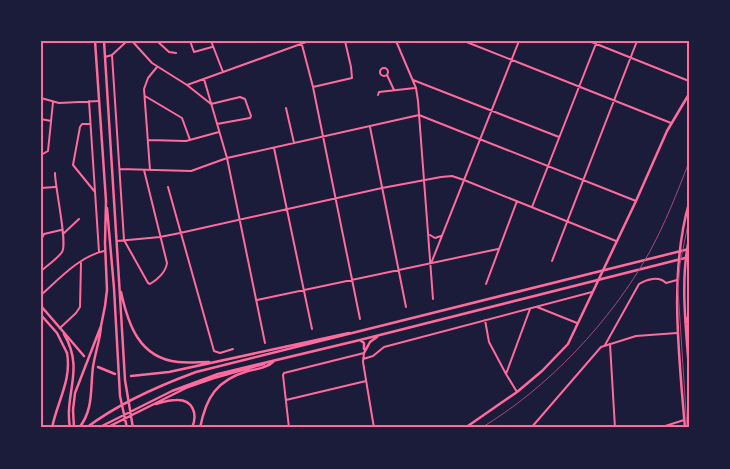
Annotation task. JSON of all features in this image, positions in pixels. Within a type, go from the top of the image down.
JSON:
[{"type":"main road","points":[[95,41],[114,288],[120,396],[127,428]]},
{"type":"main road","points":[[104,41],[127,395],[131,419],[135,428]]},
{"type":"main road","points":[[465,428],[518,392],[568,344],[671,123],[689,94]]},
{"type":"main road","points":[[79,428],[86,419],[90,407],[94,367],[107,290],[105,251],[106,201]]},
{"type":"main road","points":[[685,428],[677,280],[679,249],[689,203]]},
{"type":"main road","points":[[689,239],[686,266],[686,322],[689,370]]},
{"type":"main road","points":[[86,428],[137,397],[196,372],[689,249]]},
{"type":"main road","points":[[98,428],[182,386],[218,374],[689,257]]},
{"type":"main road","points":[[119,280],[130,325],[138,339],[149,349],[160,356],[174,361],[216,362]]},
{"type":"main road","points":[[41,306],[68,335],[84,356]]},
{"type":"main road","points":[[686,322],[689,314]]},
{"type":"main road","points":[[41,315],[57,333],[67,353],[67,379],[52,428]]},
{"type":"main road","points":[[74,428],[71,416],[75,393],[101,326]]},
{"type":"main road","points":[[60,328],[71,348],[74,361],[70,428]]},
{"type":"main road","points":[[131,376],[158,374],[360,332]]},
{"type":"main road","points":[[364,353],[370,342],[380,335]]},
{"type":"main road","points":[[360,340],[364,343],[364,353]]},
{"type":"main road","points":[[106,428],[178,391],[198,383],[275,360]]},
{"type":"main road","points":[[199,428],[210,397],[220,384],[236,375],[266,366],[275,360]]},
{"type":"main road","points":[[98,367],[115,374]]},
{"type":"main road","points":[[152,405],[176,400],[187,402],[192,406],[195,413],[192,428]]},
{"type":"street","points":[[105,57],[112,55],[127,41]]},
{"type":"street","points":[[132,41],[157,67],[187,85],[211,104]]},
{"type":"street","points":[[158,41],[169,52],[176,53]]},
{"type":"street","points":[[190,41],[194,52],[213,46]]},
{"type":"street","points":[[211,41],[222,72]]},
{"type":"street","points":[[187,85],[309,41]]},
{"type":"street","points":[[313,87],[352,78],[345,41]]},
{"type":"street","points":[[396,41],[416,88],[425,180],[433,299]]},
{"type":"street","points":[[464,41],[671,123]]},
{"type":"street","points":[[431,264],[519,41]]},
{"type":"street","points":[[589,41],[689,81]]},
{"type":"street","points":[[552,261],[637,41]]},
{"type":"street","points":[[302,42],[313,87],[360,319]]},
{"type":"street","points":[[532,207],[596,43]]},
{"type":"street","points":[[112,55],[124,240],[150,284],[164,273],[167,267],[144,170]]},
{"type":"street","points":[[150,170],[144,96],[145,84],[157,67]]},
{"type":"street","points":[[387,75],[394,90]]},
{"type":"street","points":[[204,79],[227,158],[265,343]]},
{"type":"street","points":[[413,80],[559,137]]},
{"type":"street","points":[[378,95],[379,92],[416,88]]},
{"type":"street","points":[[144,96],[180,117],[184,122],[190,140]]},
{"type":"street","points":[[211,104],[240,97],[244,98],[251,116],[246,120],[217,124]]},
{"type":"street","points":[[41,98],[53,102],[99,100]]},
{"type":"street","points":[[89,101],[99,252]]},
{"type":"street","points":[[41,155],[48,152],[53,102]]},
{"type":"street","points":[[286,108],[294,144]]},
{"type":"street","points":[[120,169],[191,171],[227,158],[419,115],[636,201]]},
{"type":"street","points":[[41,119],[51,121]]},
{"type":"street","points":[[91,124],[81,126],[73,164],[74,168],[95,192]]},
{"type":"street","points":[[370,127],[406,307]]},
{"type":"street","points":[[148,140],[190,140],[219,132]]},
{"type":"street","points":[[274,148],[312,329]]},
{"type":"street","points":[[41,271],[62,252],[64,245],[55,187],[55,173]]},
{"type":"street","points":[[117,241],[160,237],[335,200],[382,188],[447,176],[464,180],[616,241]]},
{"type":"street","points":[[41,188],[55,187]]},
{"type":"street","points":[[168,187],[214,350],[220,354],[233,349]]},
{"type":"street","points":[[486,284],[517,201]]},
{"type":"street","points":[[63,235],[79,219]]},
{"type":"street","points":[[44,234],[62,230]]},
{"type":"street","points":[[41,231],[44,234]]},
{"type":"street","points":[[41,240],[44,234]]},
{"type":"street","points":[[429,234],[432,237],[438,238],[443,234]]},
{"type":"street","points":[[256,300],[498,249]]},
{"type":"street","points":[[41,295],[81,263],[99,252],[105,251]]},
{"type":"street","points":[[60,328],[80,307],[81,263]]},
{"type":"street","points":[[531,428],[593,354],[605,345],[639,284],[659,278],[666,283],[677,280]]},
{"type":"street","points":[[363,359],[374,356],[384,347],[592,292]]},
{"type":"street","points":[[537,307],[577,324]]},
{"type":"street","points":[[506,374],[530,308]]},
{"type":"street","points":[[485,320],[489,342],[518,392]]},
{"type":"street","points":[[605,345],[636,336],[679,333]]},
{"type":"street","points":[[610,344],[616,428]]},
{"type":"street","points":[[289,428],[284,372],[364,353],[363,359],[374,428]]},
{"type":"street","points":[[286,400],[366,381]]},
{"type":"street","points":[[659,428],[684,420]]},
{"type":"tram line","points":[[687,428],[678,289],[680,264],[689,219]]},
{"type":"railway","points":[[481,428],[506,412],[554,373],[597,328],[634,278],[649,253],[689,162]]}]
